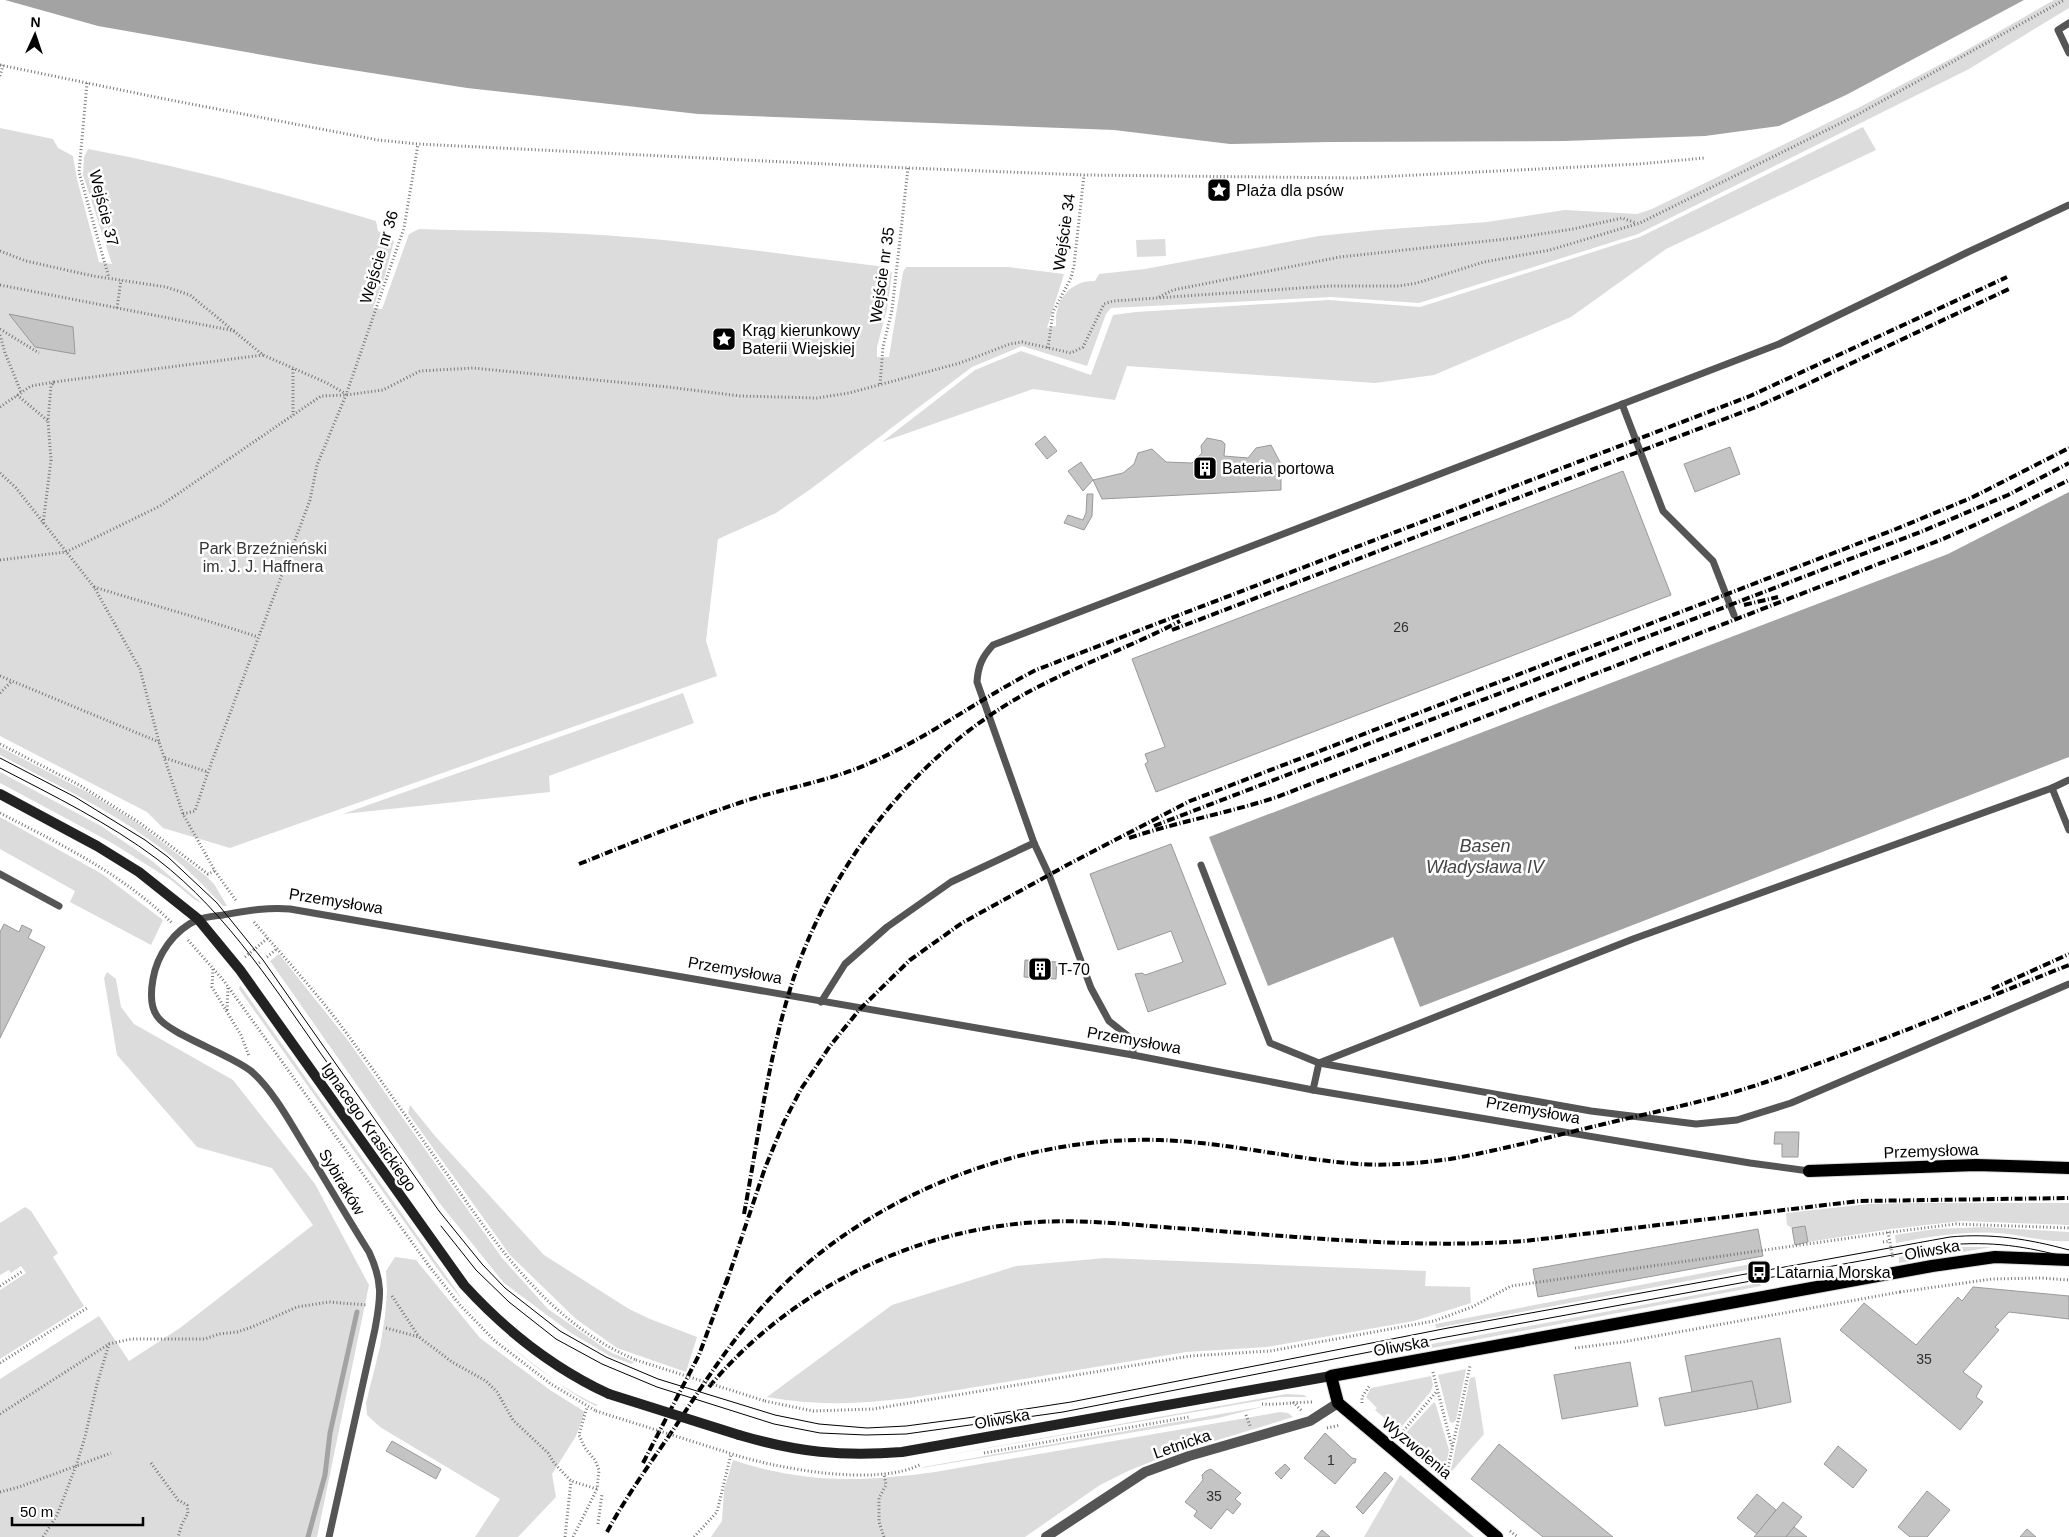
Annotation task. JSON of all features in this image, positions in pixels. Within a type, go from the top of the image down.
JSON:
[{"type":"main road","name":"Przemysłowa","points":[[1809,1171],[1976,1165],[2069,1168]]},
{"type":"main road","name":"Oliwska","points":[[1331,1376],[1932,1266],[1995,1258],[2069,1260]]},
{"type":"main road","points":[[1331,1376],[1338,1403]]},
{"type":"main road","name":"Wyzwolenia","points":[[1338,1403],[1497,1537]]},
{"type":"street","name":"Ignacego Krasickiego","points":[[0,794],[97,846],[139,872],[198,919],[250,984],[464,1285],[487,1310],[534,1350],[578,1379],[609,1394],[739,1435]]},
{"type":"street","name":"Oliwska","points":[[739,1435],[801,1450],[841,1455],[902,1452],[1331,1376]]},
{"type":"street","name":"Letnicka","points":[[1046,1537],[1146,1472],[1188,1456],[1310,1421],[1338,1403]]},
{"type":"lane","points":[[2069,23],[2058,30],[2069,54]]},
{"type":"lane","points":[[1133,1056],[1132,1040],[1109,1021],[1091,988],[1049,875],[1034,843],[977,682],[982,656],[993,645],[1779,344],[1966,253],[2069,206]]},
{"type":"lane","points":[[1622,404],[1663,511],[1714,560],[1734,615]]},
{"type":"lane","points":[[1319,1063],[1633,939],[2052,788],[2069,780]]},
{"type":"lane","points":[[2052,788],[2069,830]]},
{"type":"lane","points":[[821,1002],[845,964],[886,927],[951,882],[1034,843]]},
{"type":"lane","points":[[1201,865],[1270,1043],[1319,1063],[1591,1111],[1696,1124],[1737,1120],[1791,1103],[2069,984]]},
{"type":"lane","points":[[0,874],[59,906]]},
{"type":"lane","name":"Przemysłowa","points":[[198,919],[269,907],[290,909],[1133,1056],[1313,1090],[1741,1162],[1809,1171]]},
{"type":"lane","name":"Sybiraków","points":[[198,919],[180,931],[168,944],[155,969],[152,995],[156,1016],[179,1032],[252,1071],[293,1126],[369,1252],[377,1269],[380,1283],[379,1307],[375,1329],[329,1537]]},
{"type":"lane","points":[[1313,1090],[1319,1063]]},
{"type":"path","points":[[0,560],[66,552],[160,506],[321,396],[383,390],[420,371],[443,368],[483,369],[740,396],[818,398],[849,393],[960,363],[1010,344],[1022,342],[1070,353],[1083,347],[1104,304],[1114,301],[1330,286],[1399,286],[1417,283],[1484,262],[1544,251],[1637,224],[1682,203],[1855,116],[2064,0]]},
{"type":"path","points":[[0,76],[1,65],[368,138],[418,144],[908,168],[1084,175],[1356,178],[1639,164],[1704,158]]},
{"type":"path","name":"Wejście 37","points":[[87,83],[79,172],[109,278]]},
{"type":"path","name":"Wejście nr 36","points":[[183,814],[195,811],[310,500],[317,465],[346,395],[404,228],[418,144]]},
{"type":"path","name":"Wejście nr 35","points":[[880,384],[883,347],[892,310],[908,168]]},
{"type":"path","name":"Wejście 34","points":[[1048,348],[1053,312],[1071,278],[1074,265],[1084,175]]},
{"type":"path","points":[[1157,298],[1172,290],[1340,257],[1514,238],[1574,229],[1622,218],[1637,224]]},
{"type":"path","points":[[0,251],[26,261],[166,288],[190,295],[263,355],[327,383],[346,395]]},
{"type":"path","points":[[117,308],[122,280]]},
{"type":"path","points":[[0,285],[235,331]]},
{"type":"path","points":[[0,329],[39,353]]},
{"type":"path","points":[[0,335],[19,393],[48,421]]},
{"type":"path","points":[[0,407],[31,386],[263,355]]},
{"type":"path","points":[[293,368],[293,415]]},
{"type":"path","points":[[43,524],[51,460],[48,421],[51,386],[54,382]]},
{"type":"path","points":[[0,473],[16,488],[94,587],[140,669],[164,758],[183,814],[215,871],[233,898],[278,948],[350,1037],[505,1256],[544,1298],[565,1316],[611,1349],[636,1360],[764,1402],[814,1411],[873,1409],[1190,1356],[1270,1351],[1434,1321],[1472,1308],[1511,1286],[1946,1225],[1968,1224],[2069,1228]]},
{"type":"path","points":[[94,587],[151,605],[203,618],[258,637]]},
{"type":"path","points":[[0,676],[160,742]]},
{"type":"path","points":[[0,692],[12,681]]},
{"type":"path","points":[[0,744],[81,786],[140,822],[208,874],[215,871]]},
{"type":"path","points":[[164,758],[208,772]]},
{"type":"path","points":[[0,813],[102,869],[127,886],[180,931],[228,986],[429,1266]]},
{"type":"path","points":[[246,956],[268,938]]},
{"type":"path","points":[[267,957],[278,948]]},
{"type":"path","points":[[213,970],[212,987],[241,1034],[252,1071]]},
{"type":"path","points":[[227,1011],[228,986]]},
{"type":"path","points":[[1883,1242],[1890,1241]]},
{"type":"path","points":[[0,1286],[23,1271]]},
{"type":"path","points":[[380,1283],[396,1302],[419,1337],[452,1362],[486,1381],[497,1392],[513,1420],[548,1453],[554,1463],[571,1481],[597,1489]]},
{"type":"path","points":[[1566,1349],[1623,1342],[1900,1292]]},
{"type":"path","points":[[0,1414],[110,1344],[131,1339],[205,1339],[252,1327],[297,1308],[329,1302],[349,1302],[379,1307]]},
{"type":"path","points":[[0,1363],[87,1308]]},
{"type":"path","points":[[375,1329],[388,1328],[419,1337]]},
{"type":"path","points":[[43,1537],[57,1515],[76,1466],[86,1436],[97,1384],[110,1344]]},
{"type":"path","points":[[1462,1367],[1479,1364]]},
{"type":"path","points":[[1446,1478],[1470,1365]]},
{"type":"path","points":[[1424,1374],[1440,1371]]},
{"type":"path","points":[[1433,1372],[1452,1448]]},
{"type":"path","points":[[1361,1406],[1362,1397],[1369,1385],[1378,1383]]},
{"type":"path","points":[[1398,1437],[1437,1390]]},
{"type":"path","points":[[1253,1405],[1274,1405],[1293,1402]]},
{"type":"path","points":[[573,1537],[597,1489],[599,1470],[579,1435],[587,1407]]},
{"type":"path","points":[[596,1411],[731,1454],[818,1473],[840,1475],[884,1473],[913,1469],[920,1464],[930,1462]]},
{"type":"path","points":[[979,1454],[1190,1417]]},
{"type":"path","points":[[0,1492],[19,1487],[111,1453]]},
{"type":"path","points":[[694,1537],[717,1512],[731,1454]]},
{"type":"path","points":[[151,1463],[178,1500],[187,1505],[188,1512],[178,1537]]},
{"type":"path","points":[[884,1473],[886,1486],[878,1498],[880,1522],[884,1537]]},
{"type":"path","points":[[565,1537],[571,1481]]},
{"type":"path","points":[[598,1524],[602,1494]]},
{"type":"green space","name":"Park Brzeźnieński im. J. J. Haffnera","points":[[2054,0],[2069,0],[2069,8],[1969,69],[1638,234],[1419,303],[1331,297],[1111,308],[1106,314],[1087,366],[1022,346],[972,367],[776,513],[718,539],[706,641],[717,676],[230,848],[163,828],[147,812],[0,736],[0,128],[53,139],[58,148],[73,156],[77,179],[99,262],[112,264],[83,175],[84,157],[88,149],[233,181],[376,221],[378,231],[394,241],[384,279],[373,308],[382,309],[409,234],[419,229],[621,236],[696,243],[885,267],[887,272],[892,272],[887,309],[877,347],[877,357],[889,357],[903,272],[906,267],[1008,267],[1064,274],[1047,328],[1056,326],[1058,308],[1065,294],[1078,284],[1095,281],[1099,274],[1145,269],[1319,236],[1487,222],[1565,210],[1637,214],[1652,209],[1860,107],[1956,56]]},
{"type":"green space","points":[[1863,127],[1876,150],[1666,249],[1571,317],[1434,375],[1375,383],[1127,366],[1115,400],[1033,389],[882,442],[975,370],[1021,351],[1091,375],[1113,315],[1328,300],[1420,307],[1640,237]]},
{"type":"green space","points":[[1165,239],[1166,256],[1137,257],[1136,240]]},
{"type":"green space","points":[[683,693],[694,723],[549,776],[550,792],[343,814]]},
{"type":"green space","points":[[0,747],[89,793],[136,822],[206,876],[214,884],[227,906],[223,906],[195,877],[157,845],[114,816],[0,755]]},
{"type":"green space","points":[[0,772],[101,826],[151,860],[202,903],[195,900],[171,880],[112,843],[0,783]]},
{"type":"green space","points":[[0,817],[102,874],[163,920],[151,945],[70,902],[75,891],[0,849]]},
{"type":"green space","points":[[279,954],[347,1039],[502,1258],[548,1309],[610,1352],[634,1362],[632,1364],[610,1356],[571,1333],[504,1283],[441,1205],[270,961]]},
{"type":"green space","points":[[107,972],[116,979],[121,1007],[134,1024],[233,1080],[315,1184],[369,1285],[317,1537],[0,1537],[0,1379],[99,1316],[129,1361],[180,1328],[313,1225],[272,1168],[197,1147],[117,1055],[104,978]]},
{"type":"green space","points":[[240,985],[463,1300],[476,1314],[459,1296],[437,1268],[239,989]]},
{"type":"green space","points":[[410,1105],[435,1136],[544,1255],[629,1309],[697,1337],[686,1372],[617,1348],[576,1319],[510,1255],[408,1113]]},
{"type":"green space","points":[[2069,1203],[2069,1225],[1962,1221],[1891,1229],[1808,1242],[1805,1226],[1792,1228],[1787,1225],[1786,1213],[1869,1204]]},
{"type":"green space","points":[[25,1207],[31,1211],[58,1253],[53,1257],[84,1306],[0,1359],[0,1290],[26,1273],[21,1266],[11,1273],[9,1270],[0,1275],[0,1223]]},
{"type":"green space","points":[[1984,1227],[2069,1232],[2069,1241],[2051,1241],[2005,1234],[1971,1233],[1896,1243],[1895,1235],[1935,1229]]},
{"type":"green space","points":[[1957,1247],[1992,1247],[1899,1263],[1899,1257]]},
{"type":"green space","points":[[395,1257],[416,1260],[480,1338],[550,1390],[585,1412],[576,1436],[552,1474],[556,1497],[518,1537],[475,1537],[500,1499],[380,1427],[367,1415],[366,1403],[380,1347],[385,1316],[386,1271]]},
{"type":"green space","points":[[1105,1258],[1426,1271],[1425,1286],[1470,1287],[1471,1303],[1414,1321],[1267,1347],[1186,1352],[909,1398],[873,1402],[820,1403],[767,1397],[892,1305],[1016,1266]]},
{"type":"green space","points":[[1756,1263],[1757,1268],[1436,1328],[1435,1324]]},
{"type":"green space","points":[[1760,1283],[1761,1286],[1406,1353],[1405,1349]]},
{"type":"green space","points":[[476,1314],[500,1336],[482,1320]]},
{"type":"green space","points":[[500,1336],[521,1354],[551,1378],[526,1359]]},
{"type":"green space","points":[[1466,1369],[1456,1420],[1453,1423],[1450,1422],[1438,1375]]},
{"type":"green space","points":[[1431,1376],[1433,1385],[1431,1391],[1399,1430],[1375,1410],[1377,1408],[1366,1397],[1371,1388]]},
{"type":"green space","points":[[1475,1377],[1484,1434],[1452,1471],[1470,1378]]},
{"type":"green space","points":[[551,1378],[581,1397],[598,1405],[596,1406],[580,1398]]},
{"type":"green space","points":[[1286,1394],[1304,1395],[1307,1397],[1280,1397],[920,1460]]},
{"type":"green space","points":[[1434,1402],[1449,1450],[1446,1465],[1442,1467],[1404,1435]]},
{"type":"green space","points":[[1266,1406],[1218,1418],[921,1468],[923,1467]]},
{"type":"green space","points":[[1280,1412],[1288,1413],[1293,1417],[1168,1455],[1128,1471],[1100,1485],[1025,1537],[711,1537],[722,1521],[724,1490],[733,1460],[759,1468],[809,1477],[834,1479],[883,1478],[935,1472]]},
{"type":"green space","points":[[1400,1475],[1474,1537],[1364,1537]]},
{"type":"water","points":[[5,0],[2024,0],[1846,95],[1779,126],[1705,136],[1564,141],[1230,144],[1114,130],[698,114],[467,88],[314,64],[98,26]]},
{"type":"water","name":"Basen Władysława IV","points":[[2069,492],[2069,757],[1420,1007],[1393,937],[1268,986],[1209,837],[1948,554]]},
{"type":"building","points":[[9,314],[73,327],[75,354],[35,347]]},
{"type":"building","points":[[1045,436],[1057,451],[1047,459],[1035,444]]},
{"type":"building","name":"Bateria portowa","points":[[1207,438],[1222,441],[1225,444],[1224,456],[1248,458],[1256,448],[1271,445],[1281,464],[1281,490],[1102,499],[1093,480],[1123,473],[1134,464],[1138,453],[1152,449],[1166,462],[1192,463],[1202,453],[1201,446]]},
{"type":"building","points":[[1730,447],[1740,474],[1695,492],[1684,464]]},
{"type":"building","points":[[1081,462],[1093,480],[1083,491],[1068,471]]},
{"type":"building","points":[[1623,471],[1671,595],[1156,792],[1145,764],[1148,762],[1145,754],[1165,747],[1132,659]]},
{"type":"building","points":[[1087,494],[1093,494],[1092,516],[1084,530],[1064,523],[1068,515],[1083,520],[1086,513]]},
{"type":"building","points":[[1171,844],[1226,984],[1148,1012],[1135,974],[1142,973],[1145,975],[1183,962],[1171,931],[1118,950],[1090,874]]},
{"type":"building","points":[[4,924],[19,932],[22,925],[32,930],[28,938],[45,947],[0,1038],[0,932]]},
{"type":"building","name":"T-70","points":[[1025,960],[1057,962],[1056,979],[1024,977]]},
{"type":"building","points":[[1775,1132],[1799,1132],[1798,1157],[1782,1157],[1782,1144],[1774,1144]]},
{"type":"building","points":[[1805,1226],[1808,1242],[1795,1245],[1792,1228]]},
{"type":"building","points":[[1758,1229],[1763,1256],[1538,1297],[1533,1269]]},
{"type":"building","points":[[1973,1287],[2069,1296],[2069,1319],[2009,1312],[1995,1327],[1999,1330],[1963,1372],[1982,1386],[1976,1397],[1983,1402],[1960,1430],[1840,1330],[1864,1303],[1916,1345],[1958,1297],[1962,1301]]},
{"type":"building","points":[[1780,1338],[1791,1402],[1758,1409],[1752,1381],[1692,1392],[1685,1356]]},
{"type":"building","points":[[1630,1362],[1638,1406],[1562,1419],[1554,1375]]},
{"type":"building","points":[[1752,1381],[1758,1409],[1665,1426],[1659,1398]]},
{"type":"building","points":[[1325,1433],[1352,1458],[1356,1459],[1355,1463],[1335,1484],[1304,1458]]},
{"type":"building","points":[[392,1441],[441,1469],[436,1479],[386,1451]]},
{"type":"building","points":[[1499,1444],[1613,1537],[1543,1537],[1471,1479]]},
{"type":"building","points":[[1838,1446],[1867,1470],[1853,1488],[1824,1464]]},
{"type":"building","points":[[1285,1464],[1290,1469],[1281,1479],[1275,1473]]},
{"type":"building","points":[[1211,1469],[1241,1493],[1235,1499],[1241,1504],[1233,1514],[1227,1509],[1211,1529],[1194,1516],[1197,1511],[1185,1502],[1203,1480],[1202,1475]]},
{"type":"building","points":[[1385,1472],[1393,1479],[1363,1514],[1356,1507]]},
{"type":"building","points":[[1927,1491],[1950,1510],[1927,1537],[1910,1537],[1898,1527]]},
{"type":"building","points":[[1757,1494],[1776,1510],[1757,1534],[1737,1518]]},
{"type":"building","points":[[1783,1502],[1802,1517],[1786,1537],[1754,1537]]},
{"type":"building","points":[[1794,1527],[1807,1537],[1786,1537]]},
{"type":"building","points":[[2027,1529],[2036,1537],[2020,1537]]},
{"type":"building","points":[[1322,1530],[1330,1537],[1316,1537]]},
{"type":"waterway","points":[[308,1537],[325,1475],[330,1433],[357,1312]]},
{"type":"tram line","points":[[0,758],[75,797],[145,840],[168,857],[217,903],[263,960],[439,1211],[482,1264],[505,1288],[560,1331],[606,1357],[658,1379],[775,1415],[819,1424],[867,1428],[906,1426],[967,1418],[1071,1402],[1448,1328],[1950,1237],[1995,1236],[2069,1250]]},
{"type":"tram line","points":[[0,768],[81,810],[120,834],[157,859],[183,881],[208,905],[252,957],[331,1068]]},
{"type":"tram line","points":[[441,1226],[476,1270],[509,1302],[556,1339],[602,1364],[657,1387],[774,1424],[820,1433],[866,1435],[906,1434],[1063,1412],[1441,1338],[1947,1245],[2008,1245],[2069,1258]]},
{"type":"railway","points":[[579,864],[719,810],[854,770],[912,742],[1036,670],[1750,396],[2007,277]]},
{"type":"railway","points":[[1172,630],[1756,407],[2011,288]]},
{"type":"railway","points":[[726,1284],[765,1168],[784,1122],[801,1089],[830,1046],[860,1009],[910,960],[962,923],[1067,865],[1190,801],[1896,529],[1971,498],[2069,448]]},
{"type":"railway","points":[[1154,826],[1923,531],[2008,495],[2069,463]]},
{"type":"railway","points":[[1129,838],[1277,797],[1943,539],[2015,507],[2069,480]]},
{"type":"railway","points":[[1744,605],[1778,597]]},
{"type":"railway","points":[[744,1214],[771,1063],[795,974],[811,933],[831,892],[855,854],[882,817],[911,783],[944,751],[979,723],[1036,688],[1180,621]]},
{"type":"railway","points":[[1992,989],[2069,954]]},
{"type":"railway","points":[[607,1532],[631,1491],[717,1364],[763,1306],[802,1268],[846,1234],[893,1205],[944,1181],[996,1162],[1050,1149],[1105,1142],[1184,1141],[1333,1162],[1369,1165],[1450,1159],[1685,1105],[1746,1088],[1804,1069],[2069,965]]},
{"type":"railway","points":[[709,1387],[742,1352],[777,1321],[816,1294],[857,1271],[900,1252],[945,1237],[991,1227],[1038,1222],[1076,1221],[1358,1241],[1441,1244],[1483,1243],[1525,1241],[1859,1201],[2069,1198]]},
{"type":"railway","points":[[643,1463],[699,1355],[728,1277]]},
{"type":"place","name":"Plaża dla psów","points":[[1219,190]]},
{"type":"place","name":"Krąg kierunkowy Baterii Wiejskiej","points":[[724,339]]},
{"type":"place","name":"Bateria portowa","points":[[1205,468]]},
{"type":"place","name":"T-70","points":[[1040,969]]},
{"type":"place","name":"Latarnia Morska","points":[[1759,1272]]}]
